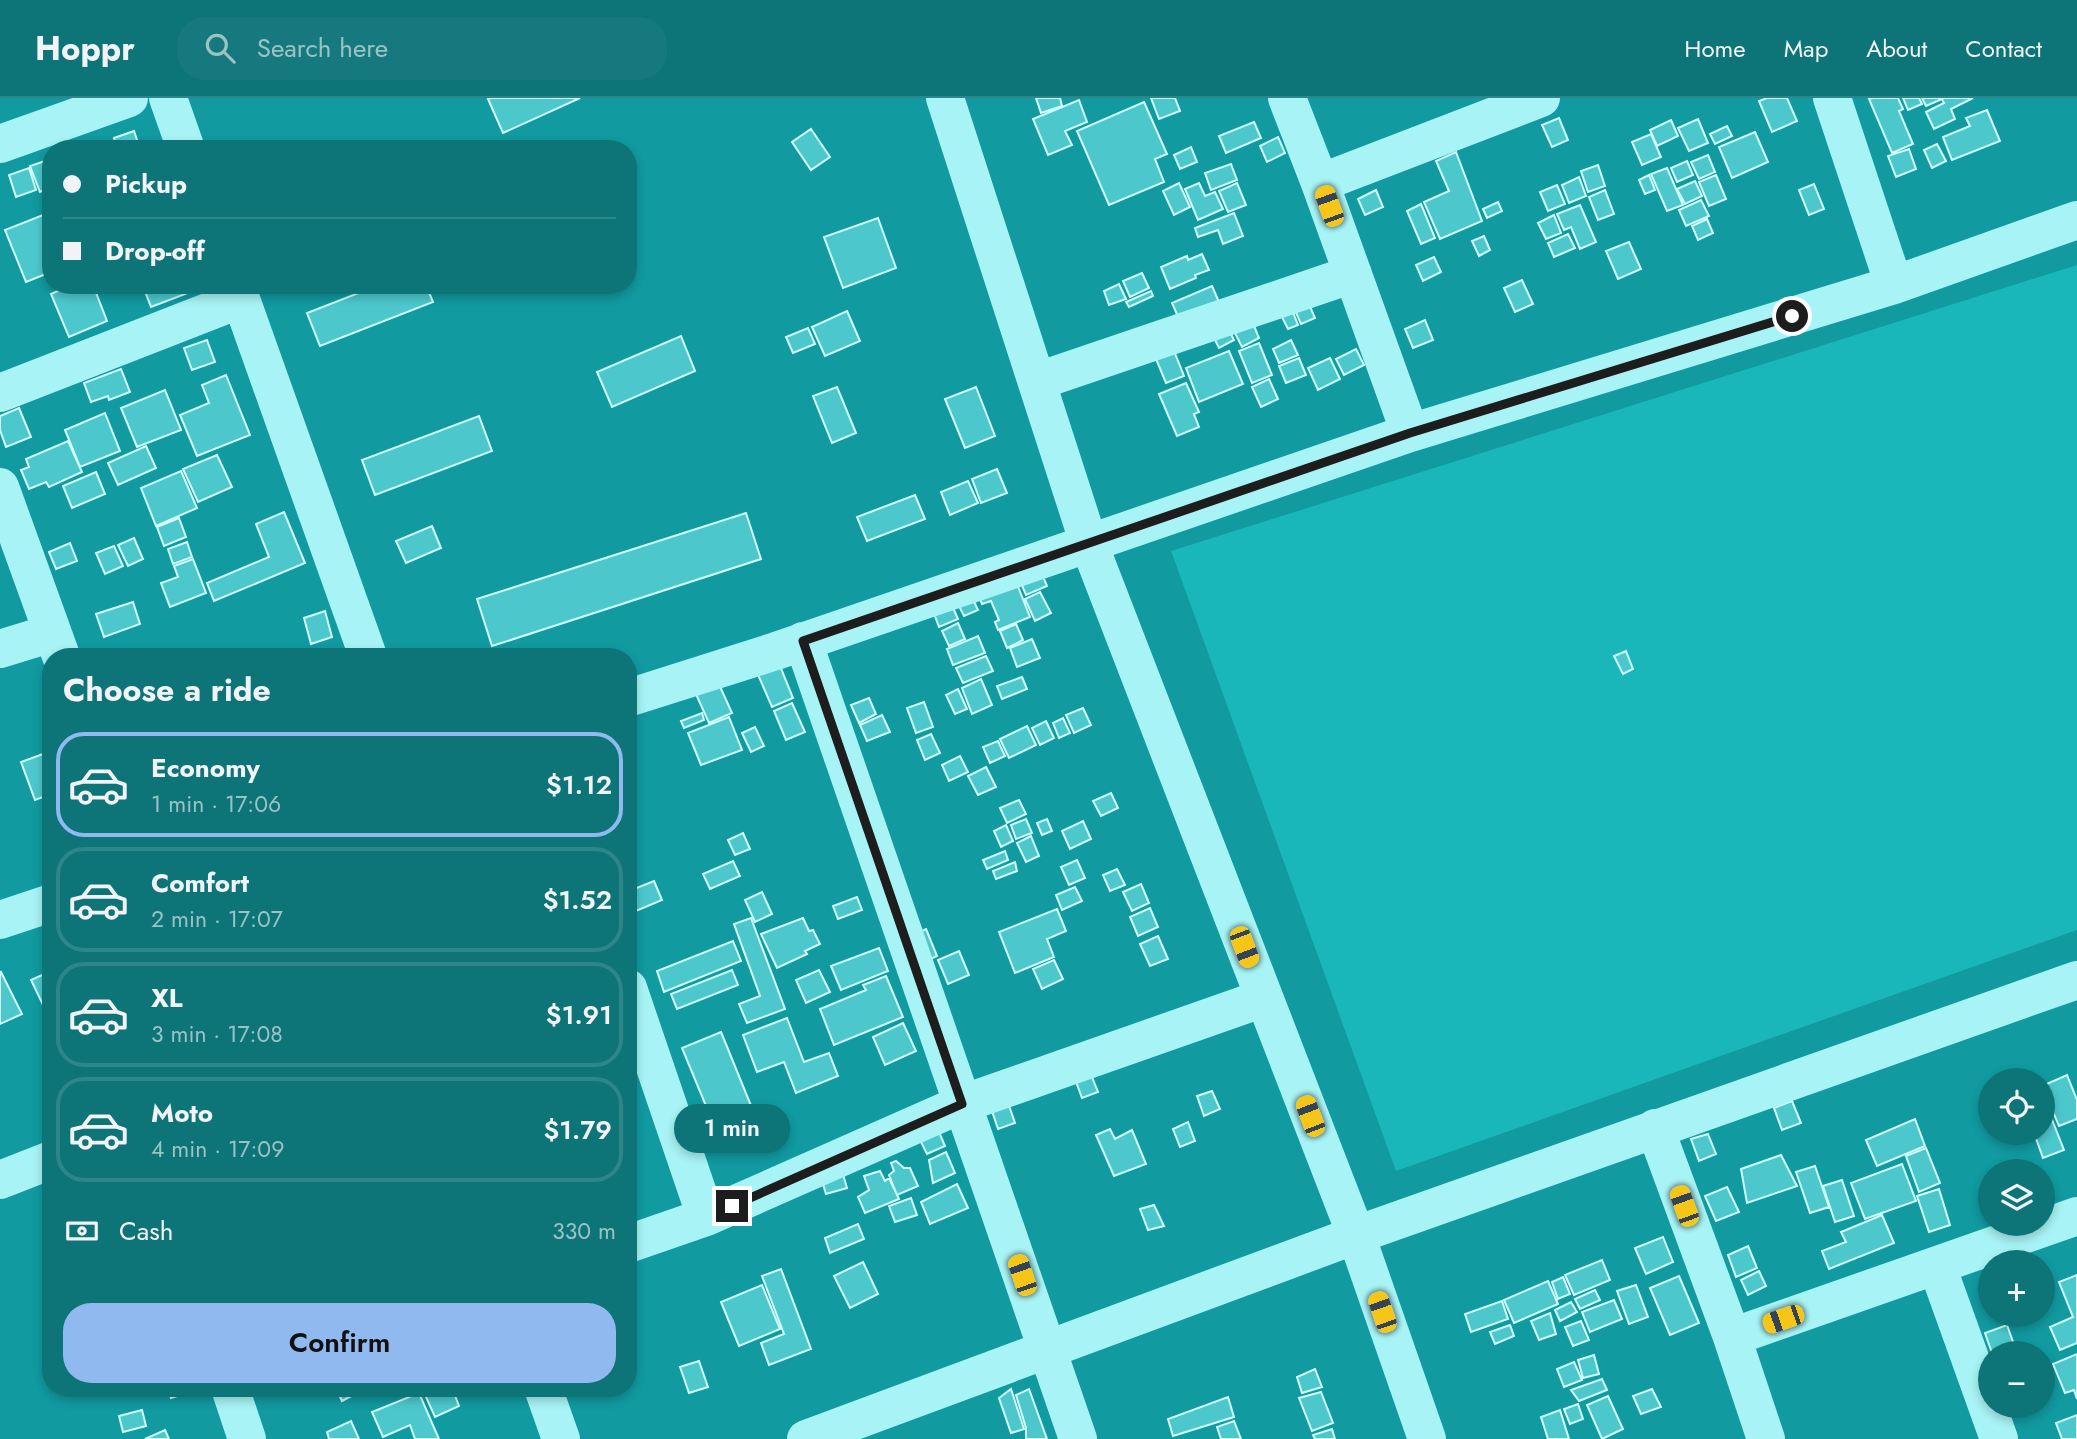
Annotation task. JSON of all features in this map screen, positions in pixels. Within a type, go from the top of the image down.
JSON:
[{"type":"street","points":[[0,144],[129,98]]},
{"type":"street","points":[[168,98],[183,140]]},
{"type":"street","points":[[1287,98],[1410,433]]},
{"type":"street","points":[[1832,98],[1894,285]]},
{"type":"street","points":[[952,100],[1089,544],[1356,1235],[1427,1439]]},
{"type":"street","points":[[1320,183],[1527,100]]},
{"type":"street","points":[[637,695],[1410,433],[1894,285],[2077,220]]},
{"type":"street","points":[[1038,381],[1353,274]]},
{"type":"street","points":[[0,393],[233,294]]},
{"type":"street","points":[[239,294],[366,648]]},
{"type":"street","points":[[0,487],[56,644],[0,649]]},
{"type":"street","points":[[803,641],[1078,1439]]},
{"type":"street","points":[[0,920],[42,906]]},
{"type":"street","points":[[806,1439],[1356,1235],[2077,980]]},
{"type":"street","points":[[637,1241],[706,1217],[962,1104],[1264,998]]},
{"type":"street","points":[[637,1014],[706,1217]]},
{"type":"street","points":[[1655,1128],[1732,1337],[1766,1439]]},
{"type":"street","points":[[0,1180],[42,1164]]},
{"type":"street","points":[[1732,1337],[2077,1216]]},
{"type":"street","points":[[1937,1266],[1999,1439]]},
{"type":"street","points":[[233,1397],[247,1439]]},
{"type":"street","points":[[546,1397],[561,1439]]},
{"type":"green space","points":[[2077,265],[2077,930],[1396,1171],[1171,551]]},
{"type":"building","points":[[580,98],[503,133],[488,99]]},
{"type":"building","points":[[1036,98],[1060,98],[1062,106],[1041,113]]},
{"type":"building","points":[[1151,98],[1175,98],[1180,111],[1159,119]]},
{"type":"building","points":[[1767,98],[1787,98],[1797,121],[1772,132],[1759,101]]},
{"type":"building","points":[[1898,98],[1903,109],[1899,111],[1913,144],[1892,153],[1869,99]]},
{"type":"building","points":[[1903,98],[1919,98],[1922,104],[1908,110]]},
{"type":"building","points":[[1922,98],[1973,98],[1951,109],[1955,119],[1934,129],[1926,112],[1944,103],[1942,99],[1926,106]]},
{"type":"building","points":[[1079,100],[1087,122],[1065,131],[1072,145],[1048,155],[1033,119]]},
{"type":"building","points":[[1144,102],[1167,154],[1155,159],[1164,182],[1109,205],[1077,131]]},
{"type":"building","points":[[1987,110],[2000,141],[1952,160],[1943,137],[1970,126],[1966,118]]},
{"type":"building","points":[[1559,118],[1568,140],[1552,147],[1542,125]]},
{"type":"building","points":[[1698,119],[1708,143],[1689,151],[1678,128]]},
{"type":"building","points":[[1671,120],[1678,136],[1657,146],[1650,130]]},
{"type":"building","points":[[1254,122],[1261,138],[1226,153],[1219,136]]},
{"type":"building","points":[[1727,126],[1732,136],[1715,144],[1710,134]]},
{"type":"building","points":[[811,129],[830,157],[811,170],[792,142]]},
{"type":"building","points":[[134,131],[137,140],[115,140]]},
{"type":"building","points":[[1755,132],[1768,162],[1732,178],[1719,147]]},
{"type":"building","points":[[1651,134],[1661,157],[1642,165],[1632,142]]},
{"type":"building","points":[[1278,137],[1285,153],[1267,162],[1260,146]]},
{"type":"building","points":[[1937,144],[1946,161],[1932,168],[1924,150]]},
{"type":"building","points":[[1191,147],[1197,162],[1180,169],[1174,155]]},
{"type":"building","points":[[1909,149],[1916,169],[1896,177],[1888,156]]},
{"type":"building","points":[[1456,152],[1482,221],[1440,239],[1424,202],[1449,191],[1436,161]]},
{"type":"building","points":[[1708,155],[1715,172],[1699,179],[1691,162]]},
{"type":"building","points":[[1687,161],[1693,175],[1677,182],[1671,168]]},
{"type":"building","points":[[42,162],[40,192],[30,166]]},
{"type":"building","points":[[1231,164],[1237,180],[1211,190],[1205,173]]},
{"type":"building","points":[[1598,165],[1605,186],[1588,192],[1581,171]]},
{"type":"building","points":[[29,168],[36,190],[16,197],[9,175]]},
{"type":"building","points":[[1667,168],[1683,205],[1667,211],[1651,174]]},
{"type":"building","points":[[1649,175],[1655,190],[1645,194],[1639,180]]},
{"type":"building","points":[[1716,175],[1726,199],[1709,206],[1699,182]]},
{"type":"building","points":[[1579,177],[1586,196],[1569,203],[1562,185]]},
{"type":"building","points":[[1695,181],[1702,196],[1685,204],[1677,189]]},
{"type":"building","points":[[1179,183],[1190,207],[1174,215],[1163,191]]},
{"type":"building","points":[[1199,183],[1205,196],[1215,192],[1223,209],[1198,220],[1185,189]]},
{"type":"building","points":[[1237,183],[1246,205],[1228,212],[1219,191]]},
{"type":"building","points":[[1814,184],[1824,209],[1809,215],[1799,190]]},
{"type":"building","points":[[1557,185],[1565,204],[1548,211],[1540,192]]},
{"type":"building","points":[[1376,190],[1383,207],[1365,215],[1358,199]]},
{"type":"building","points":[[1605,190],[1614,214],[1598,220],[1589,197]]},
{"type":"building","points":[[1701,200],[1709,216],[1686,226],[1679,210]]},
{"type":"building","points":[[1498,202],[1502,211],[1487,218],[1483,209]]},
{"type":"building","points":[[1421,204],[1435,238],[1421,244],[1407,211]]},
{"type":"building","points":[[1580,205],[1596,242],[1580,249],[1571,227],[1564,230],[1557,214]]},
{"type":"building","points":[[1234,213],[1243,236],[1223,244],[1218,230],[1198,237],[1195,228]]},
{"type":"building","points":[[42,215],[42,276],[26,282],[5,230]]},
{"type":"building","points":[[1554,215],[1561,233],[1546,239],[1538,223]]},
{"type":"building","points":[[878,218],[896,268],[843,288],[824,237]]},
{"type":"building","points":[[1707,219],[1713,233],[1698,240],[1692,226]]},
{"type":"building","points":[[1568,234],[1575,248],[1554,257],[1548,243]]},
{"type":"building","points":[[1484,236],[1490,250],[1479,256],[1472,241]]},
{"type":"building","points":[[1629,242],[1641,269],[1618,279],[1606,251]]},
{"type":"building","points":[[1202,254],[1209,270],[1170,289],[1161,267],[1187,256],[1188,260]]},
{"type":"building","points":[[1434,257],[1441,272],[1423,281],[1416,265]]},
{"type":"building","points":[[1142,273],[1149,288],[1130,297],[1123,281]]},
{"type":"building","points":[[1522,280],[1533,304],[1515,312],[1504,288]]},
{"type":"building","points":[[1119,284],[1126,299],[1109,305],[1104,291]]},
{"type":"building","points":[[1212,286],[1219,302],[1179,319],[1172,303]]},
{"type":"building","points":[[1151,291],[1153,296],[1129,307],[1126,302]]},
{"type":"building","points":[[51,294],[96,294],[107,321],[69,337]]},
{"type":"building","points":[[146,294],[185,294],[151,307]]},
{"type":"building","points":[[356,294],[430,294],[433,302],[320,346],[307,313]]},
{"type":"building","points":[[1308,302],[1315,318],[1301,324],[1294,308]]},
{"type":"building","points":[[1292,310],[1298,325],[1288,329],[1281,315]]},
{"type":"building","points":[[847,311],[860,341],[825,356],[812,327]]},
{"type":"building","points":[[1425,320],[1433,340],[1413,348],[1405,329]]},
{"type":"building","points":[[1252,321],[1259,338],[1242,347],[1233,329]]},
{"type":"building","points":[[808,328],[815,344],[793,353],[786,337]]},
{"type":"building","points":[[1228,328],[1234,340],[1219,348],[1213,336]]},
{"type":"building","points":[[681,336],[695,371],[612,407],[597,372]]},
{"type":"building","points":[[207,340],[215,362],[192,370],[184,348]]},
{"type":"building","points":[[1291,340],[1298,355],[1279,363],[1273,349]]},
{"type":"building","points":[[1259,343],[1272,375],[1252,383],[1239,351]]},
{"type":"building","points":[[1356,349],[1364,365],[1344,375],[1336,359]]},
{"type":"building","points":[[1174,351],[1184,376],[1166,383],[1156,359]]},
{"type":"building","points":[[1229,351],[1243,384],[1199,402],[1186,368]]},
{"type":"building","points":[[1299,358],[1306,375],[1286,383],[1279,366]]},
{"type":"building","points":[[1330,358],[1340,379],[1318,390],[1308,368]]},
{"type":"building","points":[[121,369],[130,392],[109,400],[108,396],[91,402],[84,383]]},
{"type":"building","points":[[226,375],[250,435],[197,456],[180,415],[209,403],[202,385]]},
{"type":"building","points":[[1269,379],[1278,399],[1261,407],[1252,387]]},
{"type":"building","points":[[1186,383],[1199,412],[1194,414],[1199,427],[1177,436],[1159,394]]},
{"type":"building","points":[[837,387],[856,433],[832,443],[813,396]]},
{"type":"building","points":[[976,387],[995,436],[965,448],[945,399]]},
{"type":"building","points":[[165,390],[181,430],[137,447],[121,408]]},
{"type":"building","points":[[19,408],[31,437],[6,447],[0,430],[0,416]]},
{"type":"building","points":[[105,413],[120,451],[80,467],[65,430]]},
{"type":"building","points":[[479,416],[492,451],[375,495],[362,460]]},
{"type":"building","points":[[68,441],[82,472],[49,487],[46,482],[29,489],[21,470],[29,467],[26,459]]},
{"type":"building","points":[[146,446],[156,468],[118,485],[108,463]]},
{"type":"building","points":[[217,455],[232,487],[198,502],[183,469]]},
{"type":"building","points":[[997,469],[1007,493],[981,503],[972,479]]},
{"type":"building","points":[[181,471],[197,508],[156,526],[141,488]]},
{"type":"building","points":[[96,472],[105,494],[72,508],[63,486]]},
{"type":"building","points":[[968,481],[978,503],[950,515],[941,492]]},
{"type":"building","points":[[915,495],[925,519],[867,541],[857,517]]},
{"type":"building","points":[[284,512],[305,563],[214,601],[207,583],[269,557],[256,524]]},
{"type":"building","points":[[746,513],[761,559],[492,646],[477,599]]},
{"type":"building","points":[[179,518],[186,537],[164,546],[157,527]]},
{"type":"building","points":[[432,526],[441,548],[406,563],[396,541]]},
{"type":"building","points":[[134,538],[143,559],[128,566],[118,545]]},
{"type":"building","points":[[187,542],[192,557],[173,564],[168,549]]},
{"type":"building","points":[[70,543],[77,561],[56,569],[49,552]]},
{"type":"building","points":[[114,546],[123,566],[105,574],[96,553]]},
{"type":"building","points":[[193,559],[206,593],[170,607],[161,583],[178,577],[174,566]]},
{"type":"building","points":[[1039,567],[1047,586],[1026,595],[1018,576]]},
{"type":"building","points":[[1013,574],[1030,617],[998,630],[995,622],[999,620],[991,601],[982,604],[976,589]]},
{"type":"building","points":[[1040,592],[1051,613],[1035,621],[1025,599]]},
{"type":"building","points":[[971,595],[978,610],[964,616],[957,602]]},
{"type":"building","points":[[133,602],[140,624],[104,637],[96,614]]},
{"type":"building","points":[[951,603],[958,619],[939,627],[933,611]]},
{"type":"building","points":[[325,611],[332,637],[311,644],[304,618]]},
{"type":"building","points":[[958,623],[965,639],[949,646],[942,631]]},
{"type":"building","points":[[1016,624],[1023,640],[1007,648],[1000,631]]},
{"type":"building","points":[[978,636],[985,653],[953,665],[947,649]]},
{"type":"building","points":[[1032,639],[1040,658],[1017,667],[1010,648]]},
{"type":"building","points":[[1626,651],[1633,669],[1623,674],[1614,656]]},
{"type":"building","points":[[986,656],[993,671],[963,683],[956,668]]},
{"type":"building","points":[[778,661],[793,698],[772,707],[756,670]]},
{"type":"building","points":[[1022,677],[1027,689],[1002,699],[997,686]]},
{"type":"building","points":[[981,679],[992,705],[972,714],[962,688]]},
{"type":"building","points":[[718,682],[732,713],[709,723],[695,692]]},
{"type":"building","points":[[958,689],[967,709],[955,714],[946,695]]},
{"type":"building","points":[[869,698],[876,714],[859,723],[851,705]]},
{"type":"building","points":[[924,702],[933,727],[916,733],[907,708]]},
{"type":"building","points":[[792,703],[805,732],[786,740],[774,711]]},
{"type":"building","points":[[1083,708],[1091,725],[1074,733],[1066,715]]},
{"type":"building","points":[[702,713],[704,720],[684,728],[681,721]]},
{"type":"building","points":[[882,715],[890,732],[867,741],[860,725]]},
{"type":"building","points":[[729,717],[742,750],[701,765],[688,733]]},
{"type":"building","points":[[1063,718],[1070,733],[1059,738],[1053,723]]},
{"type":"building","points":[[1046,721],[1054,738],[1040,745],[1032,728]]},
{"type":"building","points":[[1027,726],[1036,745],[1009,758],[1000,739]]},
{"type":"building","points":[[755,727],[764,746],[751,752],[742,733]]},
{"type":"building","points":[[931,734],[940,753],[925,760],[917,740]]},
{"type":"building","points":[[998,741],[1005,756],[990,763],[983,747]]},
{"type":"building","points":[[42,754],[42,797],[35,800],[21,762]]},
{"type":"building","points":[[960,756],[968,772],[949,781],[942,765]]},
{"type":"building","points":[[986,767],[996,787],[978,795],[968,776]]},
{"type":"building","points":[[1111,793],[1118,808],[1101,816],[1093,801]]},
{"type":"building","points":[[1019,800],[1026,814],[1007,823],[1000,808]]},
{"type":"building","points":[[1026,819],[1032,833],[1016,839],[1011,825]]},
{"type":"building","points":[[1047,819],[1052,831],[1042,835],[1037,823]]},
{"type":"building","points":[[1083,821],[1091,839],[1070,849],[1062,831]]},
{"type":"building","points":[[1006,825],[1013,841],[1001,847],[994,831]]},
{"type":"building","points":[[743,833],[750,849],[735,855],[728,840]]},
{"type":"building","points":[[1031,836],[1039,856],[1026,862],[1017,843]]},
{"type":"building","points":[[1005,851],[1008,860],[987,869],[983,860]]},
{"type":"building","points":[[1077,860],[1085,878],[1069,885],[1061,867]]},
{"type":"building","points":[[733,861],[740,876],[710,889],[703,874]]},
{"type":"building","points":[[1015,862],[1017,871],[996,879],[993,871]]},
{"type":"building","points":[[1117,869],[1125,885],[1110,891],[1103,875]]},
{"type":"building","points":[[654,881],[662,900],[637,911],[637,888]]},
{"type":"building","points":[[1141,884],[1149,903],[1132,911],[1123,892]]},
{"type":"building","points":[[1075,887],[1082,901],[1062,910],[1056,895]]},
{"type":"building","points":[[762,892],[772,914],[755,922],[745,900]]},
{"type":"building","points":[[857,897],[862,910],[838,919],[833,906]]},
{"type":"building","points":[[1150,908],[1158,927],[1138,936],[1130,917]]},
{"type":"building","points":[[1057,909],[1066,931],[1047,939],[1054,957],[1015,973],[999,932]]},
{"type":"building","points":[[751,918],[785,1009],[747,1023],[739,1004],[760,996],[734,924]]},
{"type":"building","points":[[803,918],[820,944],[805,951],[807,954],[777,968],[761,934]]},
{"type":"building","points":[[926,929],[937,956],[926,961],[915,934]]},
{"type":"building","points":[[1158,936],[1168,959],[1150,966],[1140,944]]},
{"type":"building","points":[[733,941],[741,961],[664,992],[657,971]]},
{"type":"building","points":[[879,948],[888,971],[841,990],[831,966]]},
{"type":"building","points":[[959,951],[969,975],[948,984],[938,960]]},
{"type":"building","points":[[1054,960],[1063,979],[1042,989],[1033,969]]},
{"type":"building","points":[[732,970],[738,985],[677,1009],[671,994]]},
{"type":"building","points":[[819,970],[830,992],[806,1003],[796,980]]},
{"type":"building","points":[[0,973],[22,1014],[0,1024]]},
{"type":"building","points":[[42,975],[42,1003],[31,980]]},
{"type":"building","points":[[886,976],[903,1017],[834,1045],[820,1009],[866,990],[863,985]]},
{"type":"building","points":[[787,1018],[804,1062],[829,1053],[838,1076],[796,1093],[784,1062],[757,1072],[743,1035]]},
{"type":"building","points":[[903,1023],[916,1051],[885,1065],[873,1037]]},
{"type":"building","points":[[721,1032],[752,1108],[713,1123],[682,1048]]},
{"type":"building","points":[[1090,1072],[1098,1092],[1082,1098],[1075,1079]]},
{"type":"building","points":[[2067,1075],[2077,1100],[2077,1119],[2059,1126],[2055,1117],[2055,1080]]},
{"type":"building","points":[[1212,1091],[1220,1109],[1204,1116],[1197,1096]]},
{"type":"building","points":[[1007,1100],[1015,1123],[998,1129],[991,1108]]},
{"type":"building","points":[[1792,1101],[1801,1123],[1782,1130],[1774,1108]]},
{"type":"building","points":[[1915,1119],[1925,1146],[1877,1166],[1866,1140]]},
{"type":"building","points":[[1188,1122],[1195,1141],[1180,1147],[1173,1129]]},
{"type":"building","points":[[2055,1127],[2064,1150],[2043,1158],[2038,1145],[2055,1145]]},
{"type":"building","points":[[1110,1129],[1115,1139],[1132,1130],[1146,1164],[1114,1176],[1096,1135]]},
{"type":"building","points":[[939,1132],[945,1146],[927,1154],[920,1140]]},
{"type":"building","points":[[1708,1134],[1716,1154],[1699,1161],[1691,1139]]},
{"type":"building","points":[[1926,1148],[1940,1183],[1919,1192],[1906,1156]]},
{"type":"building","points":[[946,1152],[955,1173],[933,1183],[929,1160]]},
{"type":"building","points":[[1781,1155],[1797,1186],[1747,1203],[1741,1169]]},
{"type":"building","points":[[896,1161],[904,1168],[910,1168],[918,1186],[897,1195],[889,1175],[894,1171],[891,1163]]},
{"type":"building","points":[[840,1164],[847,1188],[826,1194],[819,1171]]},
{"type":"building","points":[[1902,1164],[1916,1201],[1865,1219],[1851,1183]]},
{"type":"building","points":[[1815,1166],[1829,1207],[1810,1213],[1796,1172]]},
{"type":"building","points":[[880,1171],[885,1181],[889,1178],[899,1199],[865,1213],[858,1197],[869,1190],[864,1176]]},
{"type":"building","points":[[1842,1180],[1854,1216],[1835,1222],[1823,1186]]},
{"type":"building","points":[[957,1184],[968,1208],[930,1224],[921,1202]]},
{"type":"building","points":[[1727,1187],[1739,1212],[1716,1221],[1705,1196]]},
{"type":"building","points":[[1939,1189],[1950,1225],[1929,1232],[1917,1196]]},
{"type":"building","points":[[911,1198],[917,1215],[895,1222],[889,1206]]},
{"type":"building","points":[[1154,1205],[1164,1226],[1148,1230],[1140,1209]]},
{"type":"building","points":[[1882,1215],[1894,1243],[1829,1269],[1822,1251],[1846,1242],[1841,1232]]},
{"type":"building","points":[[858,1224],[864,1239],[830,1253],[825,1238]]},
{"type":"building","points":[[1663,1237],[1673,1262],[1646,1274],[1635,1248]]},
{"type":"building","points":[[1748,1246],[1757,1268],[1736,1277],[1728,1255]]},
{"type":"building","points":[[1602,1260],[1610,1280],[1574,1295],[1565,1275]]},
{"type":"building","points":[[863,1262],[878,1294],[850,1308],[834,1276]]},
{"type":"building","points":[[781,1269],[811,1349],[769,1365],[761,1343],[784,1334],[762,1276]]},
{"type":"building","points":[[1759,1271],[1766,1286],[1748,1295],[1741,1280]]},
{"type":"building","points":[[2077,1275],[2077,1343],[2060,1350],[2050,1327],[2073,1317],[2059,1282]]},
{"type":"building","points":[[1679,1276],[1699,1323],[1670,1335],[1650,1288]]},
{"type":"building","points":[[1563,1277],[1570,1294],[1558,1299],[1552,1282]]},
{"type":"building","points":[[1548,1281],[1558,1304],[1514,1323],[1504,1300]]},
{"type":"building","points":[[762,1285],[780,1329],[739,1346],[721,1302]]},
{"type":"building","points":[[1636,1285],[1648,1317],[1629,1324],[1617,1291]]},
{"type":"building","points":[[1595,1290],[1600,1300],[1580,1309],[1575,1299]]},
{"type":"building","points":[[1614,1300],[1622,1319],[1590,1332],[1582,1312]]},
{"type":"building","points":[[1502,1301],[1508,1319],[1471,1332],[1465,1314]]},
{"type":"building","points":[[1571,1302],[1577,1312],[1560,1321],[1555,1310]]},
{"type":"building","points":[[1550,1313],[1556,1334],[1539,1340],[1531,1321]]},
{"type":"building","points":[[1581,1321],[1589,1340],[1573,1346],[1565,1327]]},
{"type":"building","points":[[1510,1325],[1514,1336],[1495,1344],[1490,1332]]},
{"type":"building","points":[[2008,1327],[2013,1341],[1988,1341],[1985,1333]]},
{"type":"building","points":[[2077,1354],[2077,1399],[2074,1390],[2065,1393],[2055,1363]]},
{"type":"building","points":[[1594,1355],[1599,1374],[1583,1378],[1578,1360]]},
{"type":"building","points":[[699,1361],[708,1387],[689,1393],[680,1367]]},
{"type":"building","points":[[1574,1362],[1582,1380],[1564,1387],[1557,1369]]},
{"type":"building","points":[[1315,1369],[1322,1387],[1302,1393],[1297,1377]]},
{"type":"building","points":[[1602,1379],[1607,1390],[1579,1401],[1571,1390]]},
{"type":"building","points":[[1011,1389],[1024,1429],[1011,1433],[999,1398]]},
{"type":"building","points":[[1029,1389],[1047,1439],[1026,1439],[1026,1428],[1016,1395]]},
{"type":"building","points":[[1652,1389],[1661,1407],[1641,1414],[1633,1396]]},
{"type":"building","points":[[1321,1392],[1333,1423],[1312,1431],[1299,1398]]},
{"type":"building","points":[[1608,1396],[1623,1429],[1602,1439],[1587,1405]]},
{"type":"building","points":[[409,1397],[421,1397],[439,1439],[415,1439],[410,1425],[383,1437],[372,1412]]},
{"type":"building","points":[[426,1397],[456,1397],[459,1406],[435,1417]]},
{"type":"building","points":[[1228,1397],[1234,1417],[1173,1436],[1168,1419]]},
{"type":"building","points":[[1578,1404],[1583,1419],[1570,1424],[1564,1409]]},
{"type":"building","points":[[142,1410],[146,1426],[123,1432],[119,1416]]},
{"type":"building","points":[[1560,1410],[1569,1439],[1548,1439],[1541,1417]]},
{"type":"building","points":[[2077,1415],[2077,1439],[2062,1439],[2056,1423]]},
{"type":"building","points":[[351,1421],[359,1439],[329,1439],[327,1432]]},
{"type":"building","points":[[1234,1421],[1241,1439],[1221,1439],[1217,1427]]},
{"type":"building","points":[[1332,1429],[1335,1439],[1315,1439],[1313,1435]]},
{"type":"building","points":[[165,1430],[169,1439],[145,1439]]},
{"type":"route","points":[[732,1206],[962,1104],[803,641],[1410,433],[1792,316]]}]
